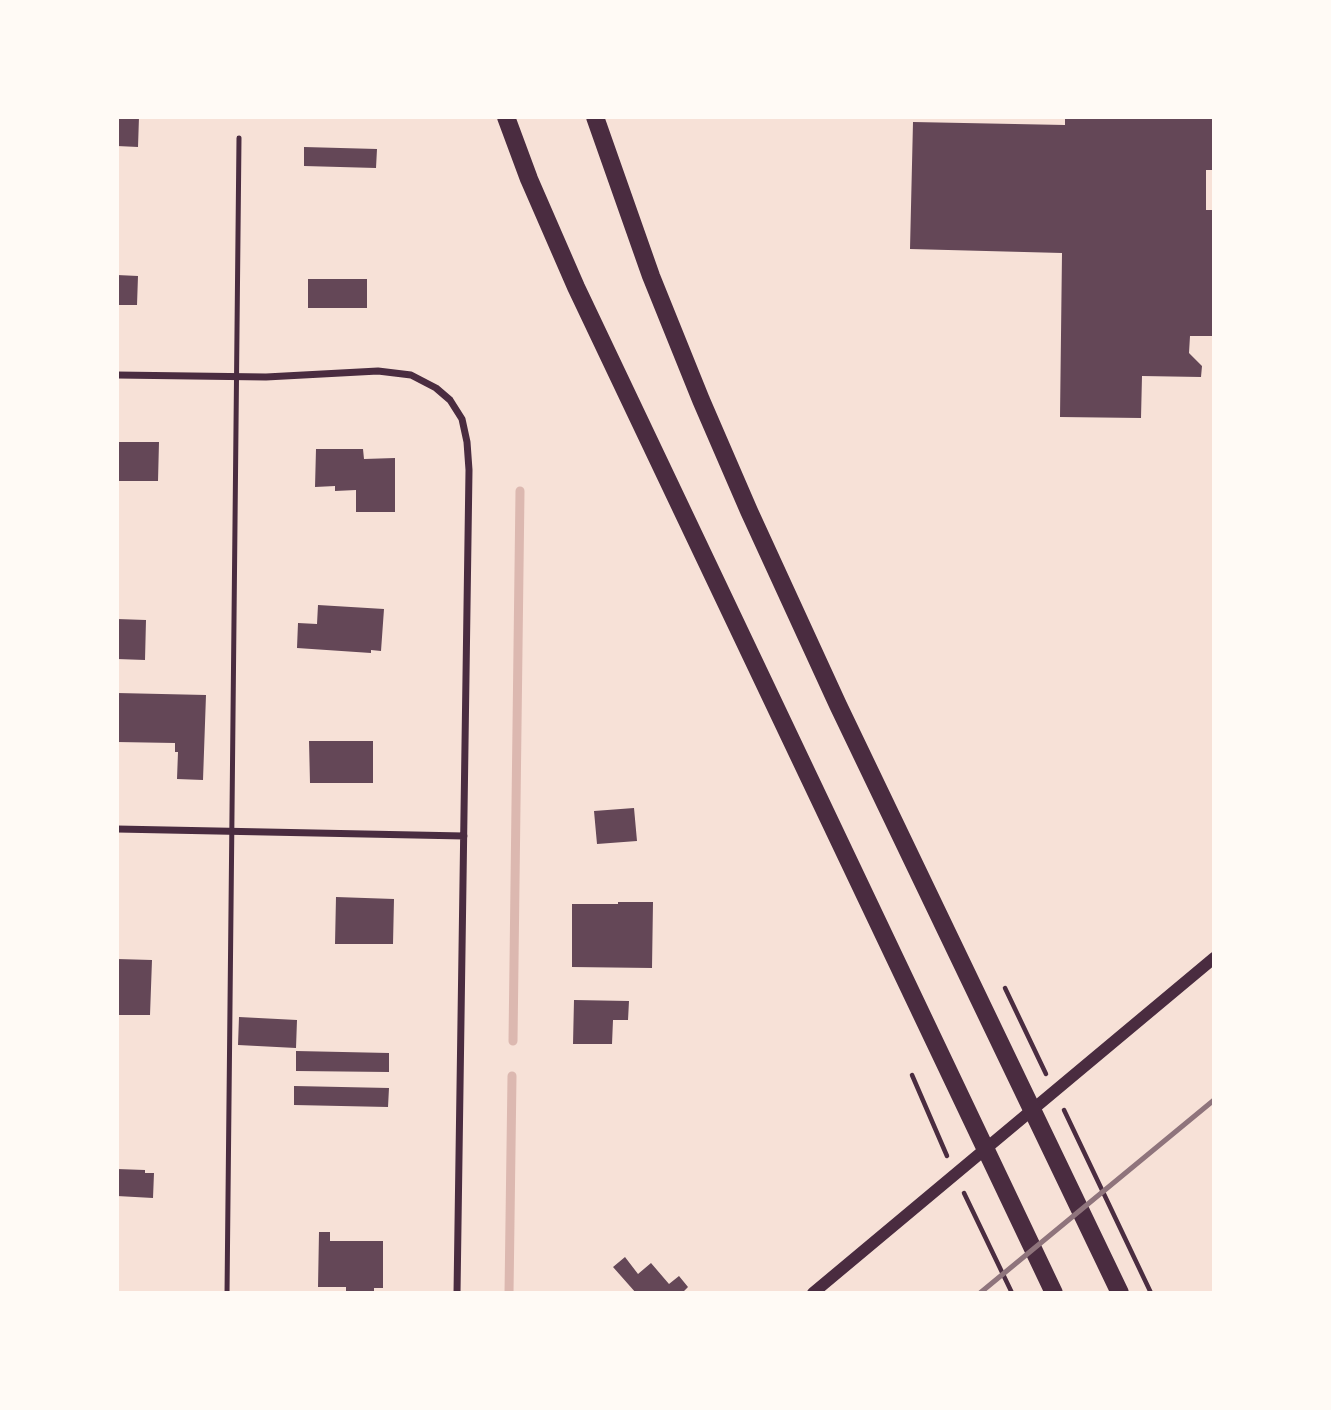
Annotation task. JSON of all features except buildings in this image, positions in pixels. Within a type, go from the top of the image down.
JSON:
[{"type":"main road","points":[[506,117],[528,179],[576,287],[1054,1293]]},
{"type":"main road","points":[[595,117],[651,276],[749,511],[838,705],[1120,1293]]},
{"type":"street","points":[[117,375],[266,377],[378,371],[411,375],[436,388],[450,400],[462,419],[469,470],[457,1293]]},
{"type":"street","points":[[117,829],[464,836]]},
{"type":"street","points":[[813,1293],[1214,958]]},
{"type":"lane","points":[[228,1293],[239,138]]},
{"type":"path","points":[[1005,988],[1052,1086]]},
{"type":"path","points":[[1064,1110],[1151,1293]]},
{"type":"waterway","points":[[513,1041],[520,491]]},
{"type":"waterway","points":[[509,1293],[512,1076]]},
{"type":"railway","points":[[980,1293],[1214,1100]]}]
